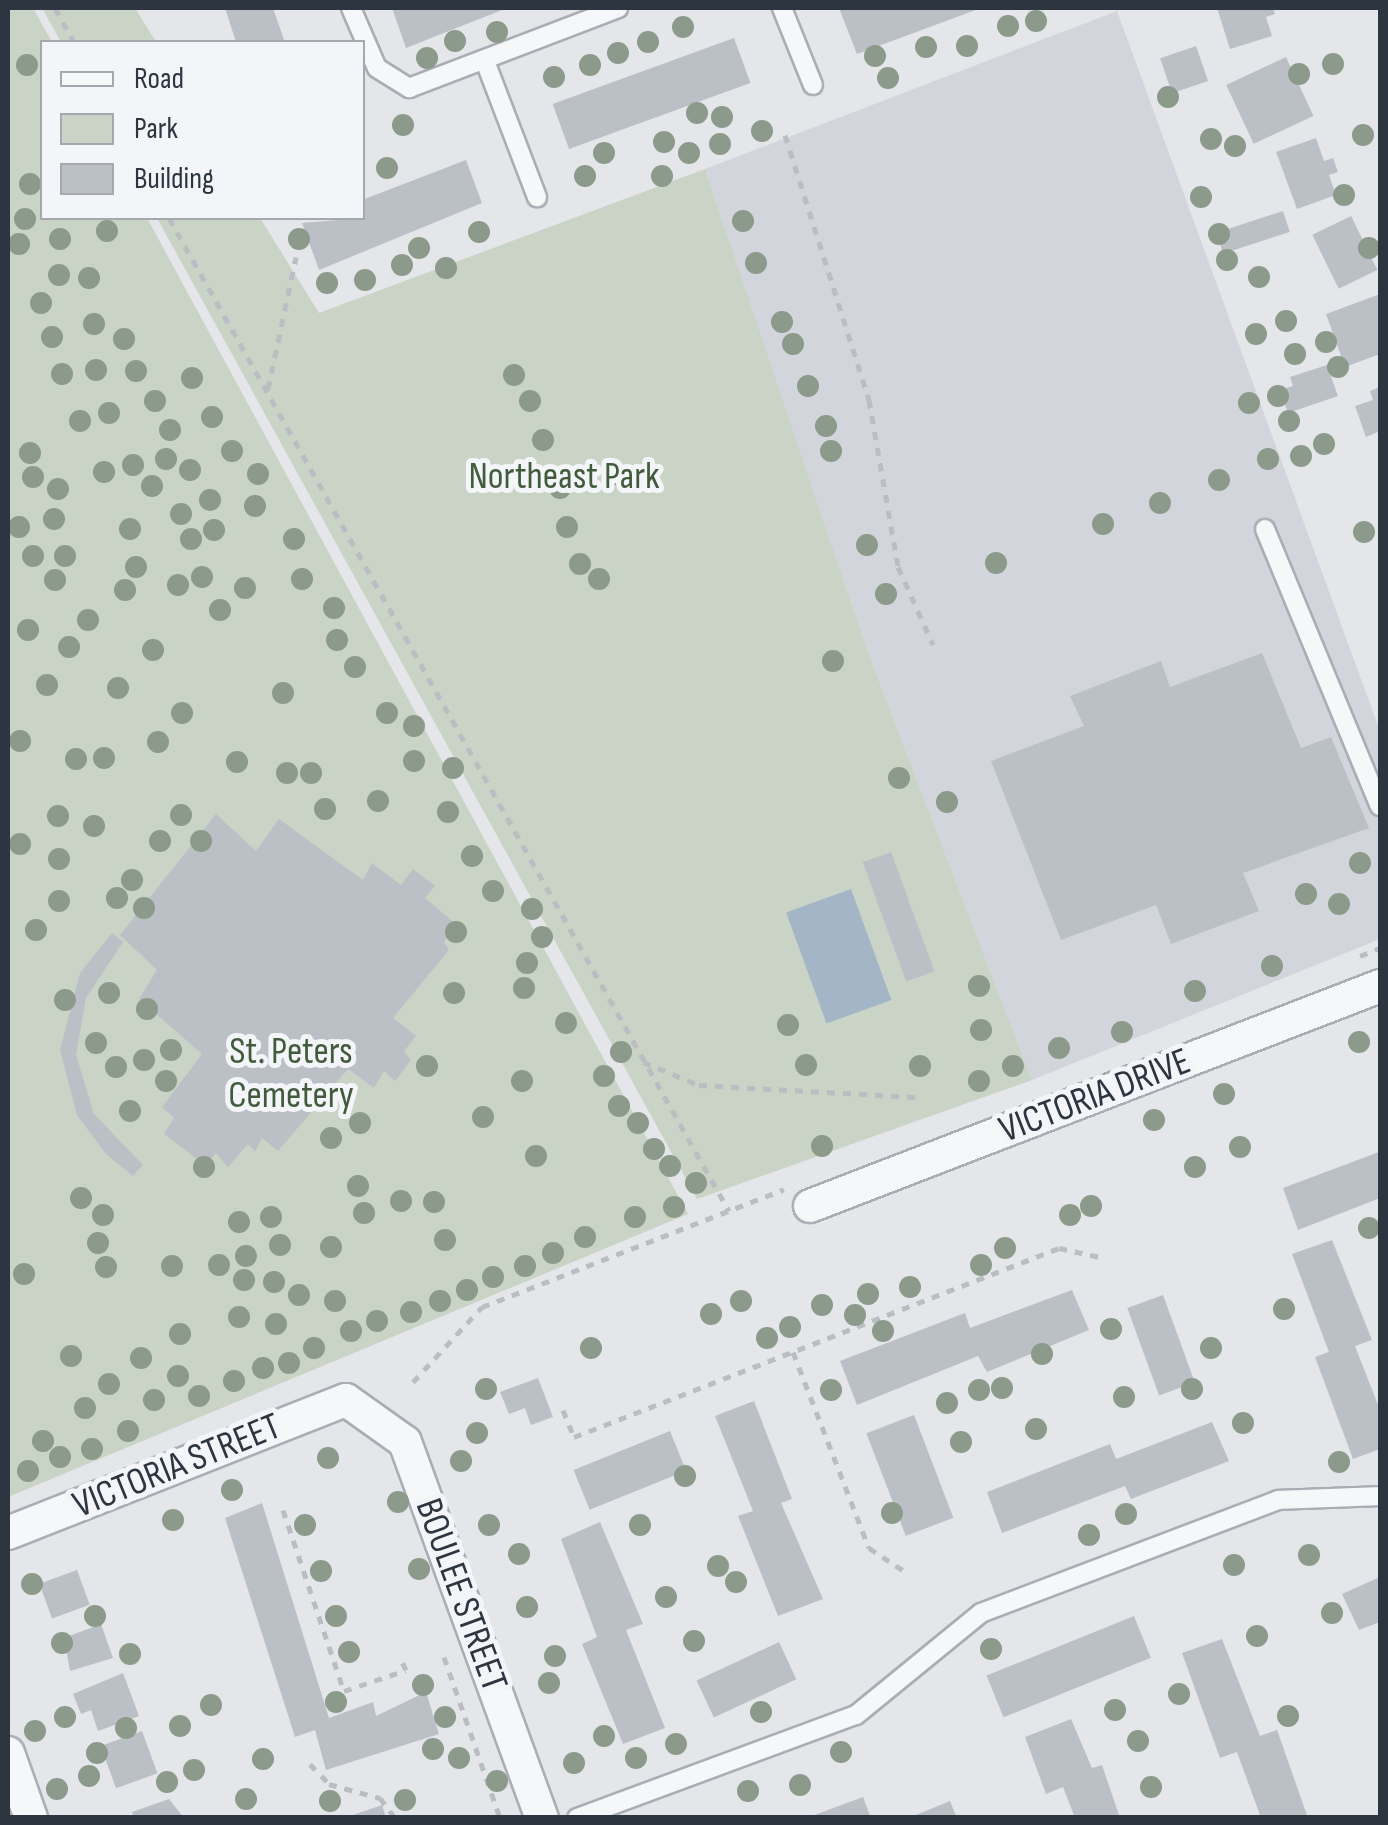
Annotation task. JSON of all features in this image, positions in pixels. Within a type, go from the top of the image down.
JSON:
[{"type":"street","name":"VICTORIA DRIVE","points":[[810,1206],[1380,986]]},
{"type":"street","name":"VICTORIA STREET","points":[[8,1533],[346,1400]]},
{"type":"street","name":"BOULEE STREET","points":[[346,1400],[404,1442],[542,1818]]},
{"type":"street","points":[[8,1753],[31,1818]]},
{"type":"lane","points":[[351,8],[365,40]]},
{"type":"lane","points":[[365,40],[377,68],[391,82],[409,88],[618,8]]},
{"type":"lane","points":[[782,8],[813,85]]},
{"type":"lane","points":[[485,61],[537,197]]},
{"type":"lane","points":[[1265,529],[1380,806]]},
{"type":"lane","points":[[577,1818],[856,1714],[981,1613],[1278,1500],[1380,1496]]},
{"type":"path","points":[[55,8],[73,40]]},
{"type":"path","points":[[785,135],[869,400],[898,567],[932,644]]},
{"type":"path","points":[[171,220],[640,1061],[729,1211]]},
{"type":"path","points":[[267,392],[296,257]]},
{"type":"path","points":[[640,1061],[699,1085],[916,1097]]},
{"type":"path","points":[[562,1410],[574,1437],[1059,1248],[1100,1257]]},
{"type":"path","points":[[792,1352],[869,1548],[906,1572]]},
{"type":"path","points":[[282,1510],[344,1691],[406,1670],[400,1657]]},
{"type":"path","points":[[444,1657],[500,1818]]},
{"type":"path","points":[[310,1764],[329,1784],[380,1798],[395,1818]]},
{"type":"shaded area","points":[[1117,11],[1380,731],[1380,939],[1032,1080],[869,655],[705,169]]},
{"type":"green space","name":"St. Peters Cemetery","points":[[8,8],[33,8],[51,40],[40,40],[40,220],[148,220],[688,1214],[8,1497]]},
{"type":"green space","points":[[42,8],[135,8],[155,40],[60,40]]},
{"type":"green space","name":"Northeast Park","points":[[705,169],[869,655],[1032,1080],[697,1199],[158,220],[261,220],[319,313]]},
{"type":"water","points":[[851,889],[891,1000],[827,1023],[786,913]]},
{"type":"building","points":[[225,8],[273,8],[284,40],[235,40]]},
{"type":"building","points":[[392,8],[507,8],[406,48]]},
{"type":"building","points":[[839,8],[981,8],[857,54]]},
{"type":"building","points":[[1217,8],[1273,8],[1275,14],[1266,17],[1272,36],[1230,49]]},
{"type":"building","points":[[734,38],[750,83],[569,149],[553,104]]},
{"type":"building","points":[[1196,46],[1208,81],[1172,93],[1160,58]]},
{"type":"building","points":[[1286,57],[1313,116],[1254,144],[1226,85]]},
{"type":"building","points":[[1316,138],[1324,161],[1333,158],[1338,172],[1329,175],[1336,195],[1297,209],[1276,152]]},
{"type":"building","points":[[466,160],[482,203],[319,270],[302,223],[365,220],[365,199]]},
{"type":"building","points":[[1283,211],[1290,232],[1223,254],[1216,233]]},
{"type":"building","points":[[1351,216],[1377,270],[1339,289],[1312,235]]},
{"type":"building","points":[[1380,294],[1380,354],[1345,367],[1326,314]]},
{"type":"building","points":[[1327,365],[1338,396],[1288,413],[1280,390],[1293,386],[1290,377]]},
{"type":"building","points":[[1380,387],[1380,431],[1366,437],[1355,406],[1373,400],[1370,391]]},
{"type":"building","points":[[1262,653],[1301,748],[1331,737],[1369,828],[1243,873],[1259,911],[1171,944],[1156,905],[1061,940],[991,761],[1084,726],[1070,696],[1161,661],[1170,687]]},
{"type":"building","points":[[216,814],[256,851],[279,819],[363,880],[372,863],[401,885],[413,869],[435,886],[425,898],[457,925],[444,942],[449,950],[393,1018],[416,1036],[404,1051],[411,1060],[395,1081],[384,1071],[374,1088],[348,1069],[278,1151],[262,1138],[255,1151],[248,1144],[228,1167],[216,1153],[205,1165],[164,1134],[174,1118],[162,1107],[202,1054],[139,999],[157,970],[120,935]]},
{"type":"building","points":[[891,852],[934,971],[906,982],[863,862]]},
{"type":"building","points":[[112,933],[123,942],[86,998],[76,1055],[94,1114],[143,1165],[133,1176],[106,1154],[77,1115],[60,1050],[80,973]]},
{"type":"building","points":[[1379,1152],[1380,1198],[1298,1230],[1283,1188]]},
{"type":"building","points":[[1332,1240],[1372,1340],[1355,1346],[1380,1410],[1380,1449],[1353,1459],[1315,1357],[1329,1352],[1292,1254]]},
{"type":"building","points":[[1072,1290],[1089,1330],[987,1372],[978,1356],[857,1405],[840,1361],[965,1313],[970,1328]]},
{"type":"building","points":[[1163,1295],[1195,1382],[1159,1395],[1127,1308]]},
{"type":"building","points":[[538,1378],[553,1417],[531,1425],[525,1408],[509,1414],[500,1392]]},
{"type":"building","points":[[754,1401],[792,1499],[781,1503],[823,1599],[778,1616],[738,1516],[753,1511],[715,1416]]},
{"type":"building","points":[[914,1415],[953,1518],[906,1536],[866,1433]]},
{"type":"building","points":[[1212,1422],[1229,1461],[1131,1499],[1125,1486],[1002,1533],[987,1492],[1110,1444],[1116,1459]]},
{"type":"building","points":[[670,1431],[686,1471],[590,1510],[574,1470]]},
{"type":"building","points":[[262,1503],[329,1718],[373,1702],[376,1716],[426,1692],[439,1734],[326,1770],[315,1730],[295,1737],[225,1518]]},
{"type":"building","points":[[600,1522],[643,1624],[626,1630],[665,1728],[623,1744],[582,1644],[597,1637],[561,1539]]},
{"type":"building","points":[[77,1570],[90,1605],[52,1618],[39,1584]]},
{"type":"building","points":[[1380,1577],[1380,1622],[1359,1630],[1342,1594]]},
{"type":"building","points":[[1134,1616],[1151,1658],[1003,1717],[987,1676]]},
{"type":"building","points":[[101,1624],[113,1658],[70,1671],[64,1638]]},
{"type":"building","points":[[1222,1639],[1260,1736],[1277,1730],[1308,1818],[1261,1818],[1237,1752],[1220,1758],[1182,1653]]},
{"type":"building","points":[[779,1642],[796,1679],[714,1718],[697,1680]]},
{"type":"building","points":[[123,1673],[139,1716],[98,1731],[91,1710],[81,1714],[73,1694]]},
{"type":"building","points":[[1071,1719],[1092,1768],[1102,1765],[1120,1818],[1075,1818],[1063,1787],[1046,1794],[1025,1737]]},
{"type":"building","points":[[142,1731],[157,1773],[116,1788],[101,1746]]},
{"type":"building","points":[[863,1797],[871,1818],[809,1818],[809,1817]]},
{"type":"building","points":[[169,1799],[184,1818],[134,1818],[132,1812]]},
{"type":"building","points":[[950,1801],[957,1818],[911,1818],[911,1817]]},
{"type":"building","points":[[382,1805],[386,1818],[347,1818],[347,1817]]}]
